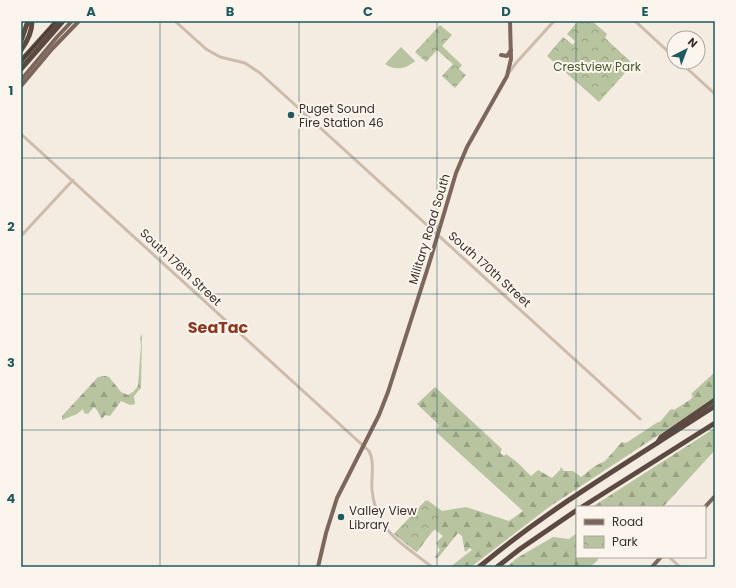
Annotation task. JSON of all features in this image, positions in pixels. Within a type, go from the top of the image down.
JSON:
[{"type":"highway","points":[[21,41],[28,21]]},
{"type":"highway","points":[[21,50],[30,32],[32,21]]},
{"type":"highway","points":[[21,61],[57,21]]},
{"type":"highway","points":[[21,69],[52,32],[64,21]]},
{"type":"highway","points":[[658,443],[661,436],[715,400]]},
{"type":"highway","points":[[479,567],[557,507],[715,406]]},
{"type":"highway","points":[[584,506],[715,423]]},
{"type":"highway","points":[[497,567],[576,511]]},
{"type":"main road","points":[[21,86],[72,21]]},
{"type":"main road","points":[[73,26],[75,21]]},
{"type":"main road","points":[[21,80],[79,21]]},
{"type":"main road","name":"Military Road South","points":[[318,567],[326,533],[337,498],[379,415],[388,392],[461,160],[507,76],[511,55],[510,21]]},
{"type":"main road","points":[[501,55],[507,56],[511,50]]},
{"type":"main road","points":[[706,506],[715,496]]},
{"type":"main road","points":[[648,567],[656,558]]},
{"type":"main road","points":[[652,567],[660,558]]},
{"type":"street","name":"South 170th Street","points":[[175,21],[210,51],[220,57],[245,63],[260,73],[640,419]]},
{"type":"street","points":[[507,76],[513,66],[554,21]]},
{"type":"street","points":[[635,21],[666,50]]},
{"type":"street","points":[[511,55],[514,59],[520,58]]},
{"type":"street","points":[[689,70],[715,94]]},
{"type":"street","name":"South 176th Street","points":[[21,134],[364,446]]},
{"type":"street","points":[[21,236],[73,180]]},
{"type":"street","points":[[364,446],[369,451],[372,458],[373,502],[384,527],[400,544],[432,567]]},
{"type":"street","points":[[670,558],[680,567]]},
{"type":"green space","name":"Crestview Park","points":[[578,21],[592,21],[607,34],[605,38],[633,64],[599,102],[547,56],[563,37],[573,45],[575,41],[567,34]]},
{"type":"green space","points":[[440,25],[452,35],[442,46],[462,65],[459,69],[466,75],[455,88],[442,76],[453,64],[437,50],[426,62],[415,52]]},
{"type":"green space","points":[[401,47],[415,61],[408,66],[400,68],[393,68],[385,64]]},
{"type":"green space","points":[[142,334],[141,388],[134,396],[135,404],[130,405],[121,401],[110,416],[105,415],[102,419],[94,407],[88,414],[84,413],[83,409],[77,414],[62,420],[62,416],[98,377],[109,377],[121,392],[128,395],[133,392],[138,386],[141,345],[140,338]]},
{"type":"green space","points":[[715,372],[715,398],[549,507],[471,567],[450,567],[472,550],[470,548],[465,552],[462,536],[458,533],[437,559],[435,557],[440,550],[436,543],[443,536],[434,529],[417,552],[394,534],[427,500],[442,511],[466,507],[509,521],[523,511],[436,432],[439,425],[417,404],[435,387],[502,449],[500,453],[504,456],[506,454],[517,462],[531,476],[538,470],[552,478],[561,467],[564,471],[573,471],[581,477],[595,466],[605,461],[622,442],[626,443],[660,422],[670,410],[674,410],[691,399],[693,396],[691,394]]},
{"type":"green space","points":[[715,428],[715,450],[664,506],[594,506]]},
{"type":"green space","points":[[425,501],[444,519],[415,551],[394,534]]},
{"type":"green space","points":[[576,534],[576,558],[597,558],[598,560],[590,567],[507,567],[517,558],[553,537],[569,539]]},
{"type":"tram line","points":[[21,61],[56,21]]},
{"type":"place","name":"Puget Sound Fire Station 46","points":[[291,115]]},
{"type":"place","name":"Valley View Library","points":[[341,517]]},
{"type":"district","name":"SeaTac","points":[[218,327]]}]
